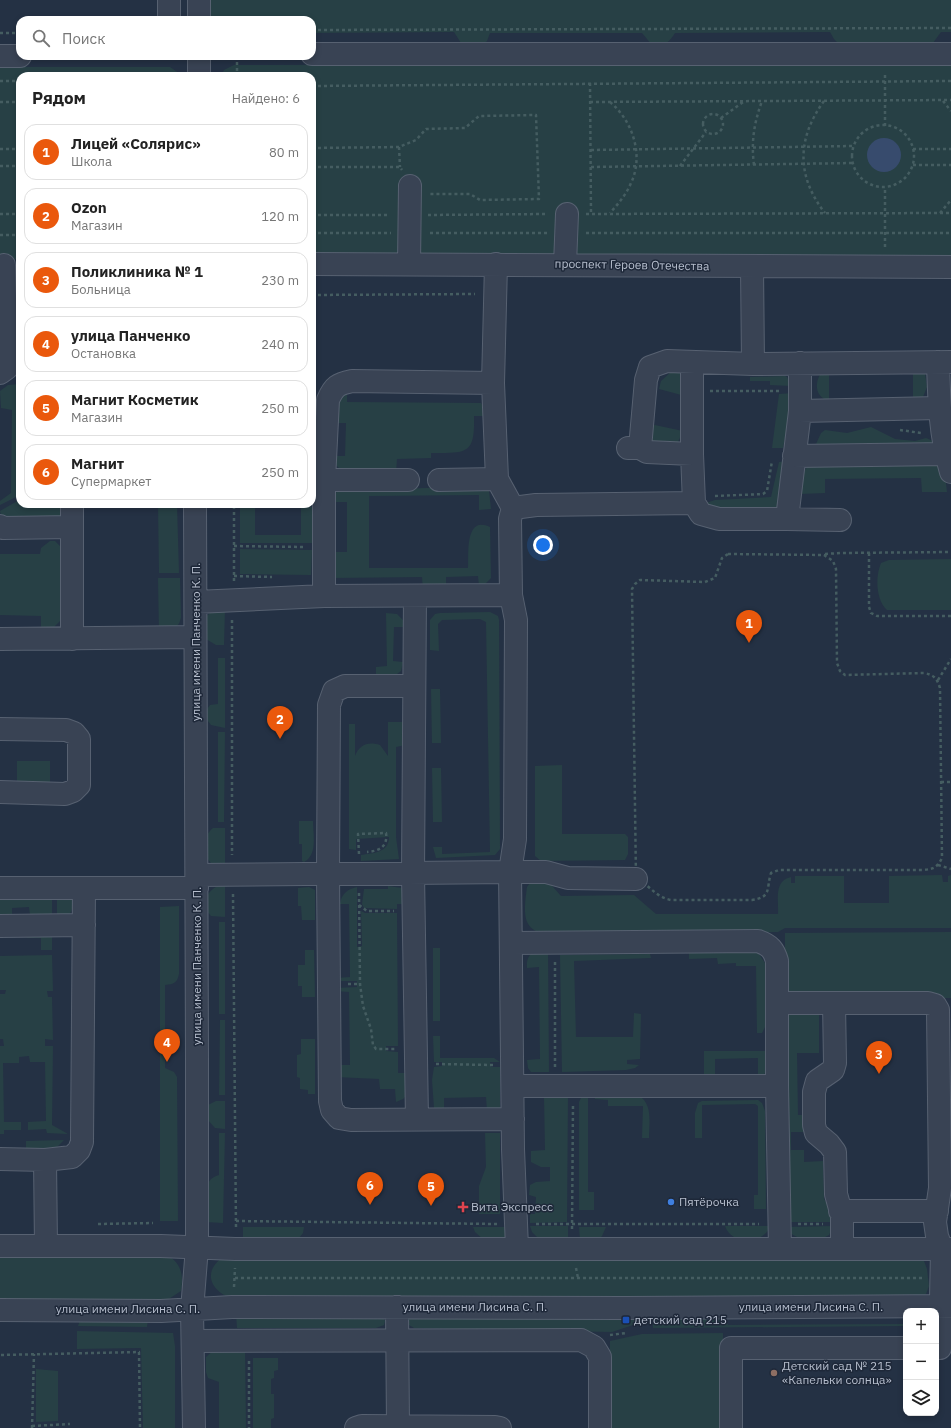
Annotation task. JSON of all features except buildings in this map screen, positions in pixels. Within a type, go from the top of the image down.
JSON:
[{"type":"street","points":[[169,0],[169,16]]},
{"type":"street","points":[[199,0],[199,16]]},
{"type":"street","points":[[316,54],[951,54]]},
{"type":"street","points":[[0,56],[16,56]]},
{"type":"street","points":[[199,60],[199,72]]},
{"type":"street","points":[[409,264],[410,186]]},
{"type":"street","points":[[565,265],[566,223]]},
{"type":"street","name":"проспект Героев Отечества","points":[[316,264],[496,264],[885,268],[951,267]]},
{"type":"street","points":[[496,264],[493,383],[497,479],[513,508],[510,519],[511,595],[516,620],[515,839],[510,872],[513,1119],[517,1248]]},
{"type":"street","points":[[8,265],[9,370]]},
{"type":"street","points":[[752,267],[753,364]]},
{"type":"street","points":[[692,454],[648,452],[634,448],[646,380],[650,367],[667,361],[753,364],[944,362],[939,408],[948,463],[794,456]]},
{"type":"street","points":[[692,362],[692,454],[694,503],[701,514],[719,519],[840,520]]},
{"type":"street","points":[[787,519],[800,401],[800,363]]},
{"type":"street","points":[[324,596],[324,480],[328,400],[332,391],[340,384],[352,381],[493,383]]},
{"type":"street","points":[[800,401],[939,408]]},
{"type":"street","points":[[439,480],[497,479]]},
{"type":"street","points":[[324,480],[408,480]]},
{"type":"street","points":[[513,508],[536,505],[694,503]]},
{"type":"street","points":[[72,508],[72,639]]},
{"type":"street","name":"улица имени Панченко К. П.","points":[[194,1428],[192,1310],[197,1247],[195,508]]},
{"type":"street","points":[[0,526],[3,528],[72,527]]},
{"type":"street","points":[[196,602],[324,596],[511,595]]},
{"type":"street","points":[[415,596],[413,874],[417,1119]]},
{"type":"street","points":[[0,639],[195,637]]},
{"type":"street","points":[[414,686],[345,686],[334,691],[329,705],[328,874],[330,1101],[332,1110],[339,1118],[350,1120],[513,1119]]},
{"type":"street","points":[[0,729],[66,730],[74,733],[79,739],[79,754],[78,785],[73,791],[66,794],[0,792]]},
{"type":"street","points":[[0,888],[84,888],[197,881],[232,874],[546,872],[568,878],[636,879]]},
{"type":"street","points":[[0,1159],[45,1160],[72,1157],[79,1150],[82,1142],[84,888]]},
{"type":"street","points":[[0,926],[84,925]]},
{"type":"street","points":[[512,943],[758,941],[768,944],[775,952],[778,961],[777,1086],[780,1249]]},
{"type":"street","points":[[777,1003],[928,1003],[935,1005],[938,1010],[940,1188],[935,1222],[937,1236],[946,1249],[942,1278],[946,1306],[942,1348]]},
{"type":"street","points":[[834,1003],[835,1062],[833,1070],[817,1081],[814,1092],[814,1125],[816,1133],[829,1144],[835,1152],[836,1194],[840,1211],[842,1249]]},
{"type":"street","points":[[513,1076],[564,1086],[777,1086]]},
{"type":"street","points":[[45,1160],[46,1246]]},
{"type":"street","points":[[840,1211],[937,1211]]},
{"type":"street","points":[[0,1246],[235,1248],[946,1249]]},
{"type":"street","name":"улица имени Лисина С. П.","points":[[0,1310],[161,1311],[232,1307],[625,1308],[946,1306]]},
{"type":"street","points":[[397,1307],[398,1426]]},
{"type":"street","points":[[193,1341],[397,1342],[581,1340],[594,1346],[600,1357],[600,1428]]},
{"type":"street","points":[[732,1428],[731,1348],[903,1348]]},
{"type":"street","points":[[356,1428],[362,1426],[495,1426],[500,1428]]},
{"type":"path","points":[[316,30],[951,28]]},
{"type":"path","points":[[885,29],[885,126]]},
{"type":"path","points":[[0,33],[16,33]]},
{"type":"path","points":[[237,60],[238,72]]},
{"type":"path","points":[[0,81],[16,81]]},
{"type":"path","points":[[316,87],[590,83],[951,81]]},
{"type":"path","points":[[590,83],[591,214]]},
{"type":"path","points":[[942,100],[951,111]]},
{"type":"path","points":[[590,102],[951,100]]},
{"type":"path","points":[[721,118],[744,101]]},
{"type":"path","points":[[754,165],[752,148],[754,129],[762,101]]},
{"type":"path","points":[[825,101],[809,126],[804,148],[804,165],[811,192],[825,213]]},
{"type":"path","points":[[0,102],[16,102]]},
{"type":"path","points":[[609,102],[616,108],[630,128],[636,149],[634,178],[626,193],[610,214]]},
{"type":"path","points":[[713,114],[721,118],[723,125],[722,130],[713,135],[706,132],[703,124],[708,116],[713,114]]},
{"type":"path","points":[[316,148],[399,147],[416,140],[426,129],[465,128],[479,116],[536,115],[540,199],[480,200],[470,194],[430,194],[410,186],[400,167],[399,147]]},
{"type":"path","points":[[874,126],[885,126],[900,130],[907,136],[914,149],[913,165],[907,177],[901,183],[885,187],[867,183],[860,177],[853,163],[854,146],[859,136],[874,126]]},
{"type":"path","points":[[679,166],[706,132]]},
{"type":"path","points":[[591,150],[804,148],[854,146]]},
{"type":"path","points":[[0,149],[16,149]]},
{"type":"path","points":[[914,149],[951,149]]},
{"type":"path","points":[[591,167],[804,165],[853,163]]},
{"type":"path","points":[[913,165],[951,165]]},
{"type":"path","points":[[0,166],[16,166]]},
{"type":"path","points":[[316,168],[400,167]]},
{"type":"path","points":[[885,187],[885,268]]},
{"type":"path","points":[[940,213],[951,200]]},
{"type":"path","points":[[316,215],[410,224],[566,223],[591,214],[951,213]]},
{"type":"path","points":[[0,214],[16,214]]},
{"type":"path","points":[[316,233],[410,224],[566,223],[885,233],[951,233]]},
{"type":"path","points":[[0,235],[16,235]]},
{"type":"path","points":[[316,295],[496,294]]},
{"type":"path","points":[[692,391],[800,401]]},
{"type":"path","points":[[694,503],[709,497],[763,494],[767,490],[773,456],[794,456]]},
{"type":"path","points":[[232,1307],[235,1278],[232,874],[232,600],[234,508]]},
{"type":"path","points":[[234,546],[324,547]]},
{"type":"path","points":[[869,552],[869,607],[871,613],[878,616],[951,616]]},
{"type":"path","points":[[824,554],[833,561],[836,569],[837,662],[840,671],[845,675],[924,673],[932,675],[938,680],[940,688],[942,858],[938,866],[932,869],[923,870],[780,870],[771,873],[768,893],[762,899],[671,900],[661,898],[646,884],[636,879],[632,589],[635,584],[640,580],[705,582],[715,578],[722,558],[728,554],[951,552]]},
{"type":"path","points":[[938,680],[951,658]]},
{"type":"path","points":[[941,782],[951,782]]},
{"type":"path","points":[[328,853],[358,852],[379,850],[384,846],[386,833],[358,834],[358,852],[359,874],[360,984],[363,1006],[371,1029],[372,1044],[376,1049],[416,1049],[432,1064],[513,1076]]},
{"type":"path","points":[[938,866],[951,869]]},
{"type":"path","points":[[359,904],[367,911],[414,911]]},
{"type":"path","points":[[555,943],[572,1249],[578,1278]]},
{"type":"path","points":[[235,1278],[942,1278]]},
{"type":"path","points":[[610,1334],[626,1333]]},
{"type":"path","points":[[248,1341],[249,1428]]},
{"type":"path","points":[[0,1355],[139,1352],[140,1428]]},
{"type":"path","points":[[34,1354],[32,1427],[70,1424]]},
{"type":"green space","points":[[210,0],[951,0],[951,32],[941,32],[930,47],[839,44],[830,32],[675,33],[666,43],[656,45],[652,45],[642,33],[490,33],[487,41],[480,47],[461,43],[454,32],[316,33],[316,16],[210,16]]},
{"type":"green space","points":[[951,64],[951,255],[316,256],[316,72],[223,72],[234,65]]},
{"type":"green space","points":[[0,67],[170,67],[177,72],[16,72],[16,259],[0,259]]},
{"type":"green space","points":[[823,370],[829,370],[829,401],[820,396],[817,388],[818,379]]},
{"type":"green space","points":[[913,370],[925,374],[927,387],[923,397],[913,400]]},
{"type":"green space","points":[[671,372],[682,374],[685,396],[659,389],[661,381]]},
{"type":"green space","points":[[750,377],[787,377],[791,386],[770,385],[770,381],[750,381]]},
{"type":"green space","points":[[16,384],[16,497],[0,505],[0,501],[11,493],[12,410],[1,408],[0,391],[8,385]]},
{"type":"green space","points":[[347,389],[347,402],[481,403],[487,416],[474,416],[473,438],[470,445],[461,452],[431,453],[431,458],[397,459],[396,472],[341,470],[334,463],[332,456],[345,456],[346,423],[333,423],[334,402]]},
{"type":"green space","points":[[794,393],[783,448],[772,448],[779,394]]},
{"type":"green space","points":[[650,424],[683,431],[678,442],[653,444],[650,440]]},
{"type":"green space","points":[[871,427],[895,439],[915,441],[926,438],[933,441],[933,443],[816,444],[821,433],[825,430],[847,433]]},
{"type":"green space","points":[[789,461],[778,507],[770,511],[715,512],[706,503],[715,500],[771,497],[779,462]]},
{"type":"green space","points":[[810,464],[938,464],[945,475],[947,492],[922,492],[921,478],[825,479],[825,493],[800,494],[801,474]]},
{"type":"green space","points":[[470,487],[486,488],[489,491],[491,509],[479,510],[479,495],[369,496],[369,568],[468,568],[470,538],[476,527],[482,525],[490,527],[491,578],[485,584],[479,586],[478,576],[446,577],[446,589],[423,590],[422,577],[332,578],[335,552],[347,552],[347,502],[334,502],[335,494],[339,490]]},
{"type":"green space","points":[[16,502],[16,508],[64,508],[65,514],[60,517],[2,519],[0,511]]},
{"type":"green space","points":[[158,508],[177,508],[179,573],[159,573]]},
{"type":"green space","points":[[240,508],[255,508],[255,535],[301,535],[301,508],[312,508],[312,543],[240,543]]},
{"type":"green space","points":[[50,541],[55,541],[61,547],[60,621],[53,628],[41,628],[41,616],[0,615],[0,554],[40,554],[41,548]]},
{"type":"green space","points":[[240,549],[312,550],[311,575],[240,574]]},
{"type":"green space","points":[[951,559],[951,610],[887,610],[883,606],[877,581],[881,563],[889,560]]},
{"type":"green space","points":[[158,578],[180,578],[181,617],[176,627],[159,633]]},
{"type":"green space","points":[[214,609],[225,609],[224,645],[216,645],[206,639],[206,617]]},
{"type":"green space","points":[[490,612],[498,616],[499,620],[500,849],[495,855],[436,858],[433,847],[442,847],[442,854],[490,852],[486,622],[480,619],[442,620],[438,624],[439,651],[430,650],[430,620],[435,614],[440,613]]},
{"type":"green space","points":[[386,613],[397,614],[403,620],[403,627],[394,627],[393,661],[403,662],[401,671],[397,674],[376,675],[376,667],[387,666]]},
{"type":"green space","points":[[218,658],[225,658],[225,728],[211,725],[205,717],[207,709],[210,705],[218,704]]},
{"type":"green space","points":[[431,689],[440,689],[441,743],[432,743]]},
{"type":"green space","points":[[388,722],[405,722],[405,745],[396,747],[396,837],[399,859],[361,861],[361,855],[375,853],[383,849],[388,842],[389,837],[356,839],[356,850],[349,849],[349,724],[355,724],[355,756],[359,749],[364,745],[372,743],[380,745],[388,756]]},
{"type":"green space","points":[[218,732],[225,732],[224,822],[218,822]]},
{"type":"green space","points":[[17,761],[50,761],[50,783],[17,783]]},
{"type":"green space","points":[[562,765],[562,834],[625,834],[628,837],[628,854],[625,860],[541,861],[535,856],[535,766]]},
{"type":"green space","points":[[432,768],[441,768],[442,822],[433,822]]},
{"type":"green space","points":[[299,821],[313,821],[313,849],[308,859],[304,862],[302,861],[302,844],[299,844]]},
{"type":"green space","points":[[213,828],[225,828],[225,866],[212,864],[206,855],[204,846],[205,841],[209,832]]},
{"type":"green space","points":[[942,875],[943,882],[948,882],[948,876],[951,875],[951,928],[785,928],[778,932],[549,934],[533,929],[526,918],[525,911],[527,887],[530,883],[546,879],[561,896],[634,895],[656,914],[778,914],[779,887],[785,879],[791,877],[791,883],[795,883],[795,876],[844,876],[844,903],[889,903],[889,876]]},
{"type":"green space","points":[[225,884],[225,917],[211,916],[205,906],[207,896],[214,888]]},
{"type":"green space","points":[[388,886],[402,888],[403,904],[397,904],[397,909],[364,908],[362,904],[364,889],[388,889]]},
{"type":"green space","points":[[309,887],[315,890],[315,920],[302,920],[301,906],[298,906],[298,888]]},
{"type":"green space","points":[[357,887],[357,947],[362,946],[361,911],[365,913],[397,913],[398,1046],[386,1046],[386,1051],[398,1052],[398,1073],[407,1073],[406,1096],[396,1102],[395,1089],[380,1089],[379,1079],[336,1077],[337,1065],[350,1065],[349,992],[336,991],[336,988],[357,987],[357,981],[336,981],[336,978],[350,977],[349,904],[340,904],[342,897],[346,892]]},
{"type":"green space","points":[[57,892],[73,899],[74,905],[69,916],[57,920]]},
{"type":"green space","points":[[0,899],[52,899],[52,916],[30,915],[29,907],[12,908],[12,917],[0,917]]},
{"type":"green space","points":[[179,906],[179,974],[175,982],[165,985],[165,1068],[174,1072],[177,1077],[178,1221],[160,1221],[160,907]]},
{"type":"green space","points":[[219,922],[225,922],[225,1014],[219,1014]]},
{"type":"green space","points":[[951,932],[951,998],[785,998],[785,933]]},
{"type":"green space","points":[[52,933],[52,950],[41,950],[41,938],[27,938],[27,934]]},
{"type":"green space","points":[[433,948],[440,948],[440,1021],[433,1021]]},
{"type":"green space","points":[[548,949],[549,1072],[531,1072],[528,1068],[527,1060],[540,1059],[539,967],[527,968],[527,963],[532,953]]},
{"type":"green space","points":[[305,950],[314,950],[315,997],[302,997],[302,986],[298,986],[298,965],[305,965]]},
{"type":"green space","points":[[754,952],[759,954],[765,963],[765,1027],[762,1033],[757,1033],[756,966],[736,966],[736,963],[718,964],[717,958],[689,959],[689,953]]},
{"type":"green space","points":[[650,954],[651,958],[574,961],[576,1037],[633,1037],[634,1013],[641,1014],[640,1059],[627,1060],[627,1064],[639,1065],[635,1068],[626,1070],[562,1072],[560,955]]},
{"type":"green space","points":[[52,955],[53,991],[47,991],[48,997],[52,997],[53,1040],[45,1039],[45,1046],[53,1046],[52,1125],[68,1134],[47,1133],[46,1129],[28,1130],[28,1122],[46,1121],[45,1062],[30,1062],[29,1056],[19,1057],[19,1063],[3,1063],[4,1122],[21,1122],[21,1130],[4,1130],[4,1134],[0,1134],[0,1046],[4,1046],[3,1039],[0,1039],[0,994],[5,994],[6,990],[0,990],[0,956]]},
{"type":"green space","points":[[785,1010],[819,1010],[819,1053],[797,1053],[798,1115],[805,1115],[805,1132],[791,1132],[791,1150],[804,1150],[804,1162],[823,1161],[824,1199],[835,1214],[835,1222],[787,1222]]},
{"type":"green space","points":[[220,1020],[225,1020],[225,1095],[219,1095]]},
{"type":"green space","points":[[433,1036],[440,1036],[440,1058],[494,1058],[500,1062],[490,1062],[491,1067],[500,1067],[500,1108],[487,1111],[486,1097],[444,1098],[444,1110],[436,1110],[434,1108],[432,1080],[434,1067],[442,1066],[442,1062],[434,1062]]},
{"type":"green space","points":[[301,1039],[315,1039],[315,1094],[308,1094],[308,1090],[300,1089],[300,1078],[297,1077],[297,1055],[301,1054]]},
{"type":"green space","points":[[704,1051],[766,1051],[765,1073],[762,1077],[758,1077],[758,1058],[715,1059],[715,1077],[704,1077]]},
{"type":"green space","points":[[588,1095],[588,1192],[594,1192],[594,1210],[579,1210],[579,1102],[582,1096]]},
{"type":"green space","points":[[595,1095],[639,1096],[643,1099],[648,1109],[650,1120],[649,1138],[642,1138],[643,1106],[608,1106],[608,1100],[595,1099]]},
{"type":"green space","points":[[568,1096],[567,1222],[530,1223],[530,1214],[535,1214],[536,1197],[529,1195],[530,1185],[536,1182],[550,1181],[550,1167],[541,1167],[531,1162],[531,1151],[545,1150],[544,1097]]},
{"type":"green space","points":[[758,1100],[762,1103],[765,1111],[766,1209],[754,1209],[754,1195],[758,1195],[758,1106],[755,1104],[702,1105],[702,1138],[695,1138],[695,1113],[698,1103],[702,1101]]},
{"type":"green space","points":[[216,1101],[225,1101],[225,1129],[215,1128],[207,1119],[208,1105]]},
{"type":"green space","points":[[219,1133],[225,1133],[223,1223],[206,1222],[205,1201],[206,1188],[209,1182],[219,1175]]},
{"type":"green space","points":[[485,1133],[500,1133],[500,1214],[479,1214],[479,1186],[486,1167]]},
{"type":"green space","points":[[64,1140],[57,1147],[26,1150],[26,1141]]},
{"type":"green space","points":[[530,1226],[568,1226],[568,1240],[538,1238],[532,1232]]},
{"type":"green space","points":[[725,1226],[770,1226],[767,1232],[761,1237],[748,1240],[734,1237],[728,1232]]},
{"type":"green space","points":[[833,1226],[829,1235],[812,1240],[794,1236],[787,1227]]},
{"type":"green space","points":[[243,1227],[304,1227],[303,1233],[299,1238],[243,1241]]},
{"type":"green space","points":[[473,1227],[511,1227],[507,1237],[503,1240],[484,1240],[475,1232]]},
{"type":"green space","points":[[579,1227],[606,1227],[599,1239],[580,1240]]},
{"type":"green space","points":[[0,1252],[167,1255],[176,1262],[182,1275],[181,1291],[164,1302],[0,1304]]},
{"type":"green space","points":[[225,1256],[915,1257],[924,1261],[927,1269],[929,1286],[926,1294],[918,1298],[226,1296],[219,1292],[215,1287],[211,1276],[214,1265]]},
{"type":"green space","points":[[236,1314],[383,1317],[385,1321],[384,1325],[376,1328],[237,1328]]},
{"type":"green space","points":[[409,1317],[645,1317],[645,1321],[612,1332],[414,1328],[409,1325],[407,1320]]},
{"type":"green space","points":[[653,1317],[725,1318],[728,1325],[903,1324],[903,1326],[653,1328]]},
{"type":"green space","points":[[148,1318],[147,1327],[78,1326],[80,1320]]},
{"type":"green space","points":[[77,1331],[173,1333],[175,1346],[175,1428],[143,1428],[141,1348],[77,1349]]},
{"type":"green space","points":[[723,1333],[724,1428],[609,1428],[610,1341],[642,1334]]},
{"type":"green space","points":[[245,1348],[246,1428],[219,1428],[219,1382],[208,1378],[206,1372],[206,1357],[214,1350]]},
{"type":"green space","points":[[253,1358],[278,1358],[278,1370],[274,1371],[274,1378],[271,1379],[271,1394],[274,1394],[274,1418],[271,1419],[271,1428],[253,1428]]},
{"type":"green space","points":[[36,1369],[58,1371],[58,1421],[36,1422]]},
{"type":"water","points":[[884,138],[896,143],[901,155],[896,167],[884,172],[872,167],[867,155],[872,143]]},
{"type":"place","name":"Лицей «Солярис»","points":[[749,643]]},
{"type":"place","name":"Ozon","points":[[280,739]]},
{"type":"place","name":"улица Панченко","points":[[167,1062]]},
{"type":"place","name":"Поликлиника № 1","points":[[879,1074]]},
{"type":"place","name":"Пятёрочка","points":[[671,1202]]},
{"type":"place","name":"Магнит","points":[[370,1205]]},
{"type":"place","name":"Магнит Косметик","points":[[431,1206]]},
{"type":"place","name":"Вита Экспресс","points":[[463,1207]]},
{"type":"place","name":"детский сад 215","points":[[626,1320]]},
{"type":"place","name":"Детский сад № 215 «Капельки солнца»","points":[[774,1373]]}]
